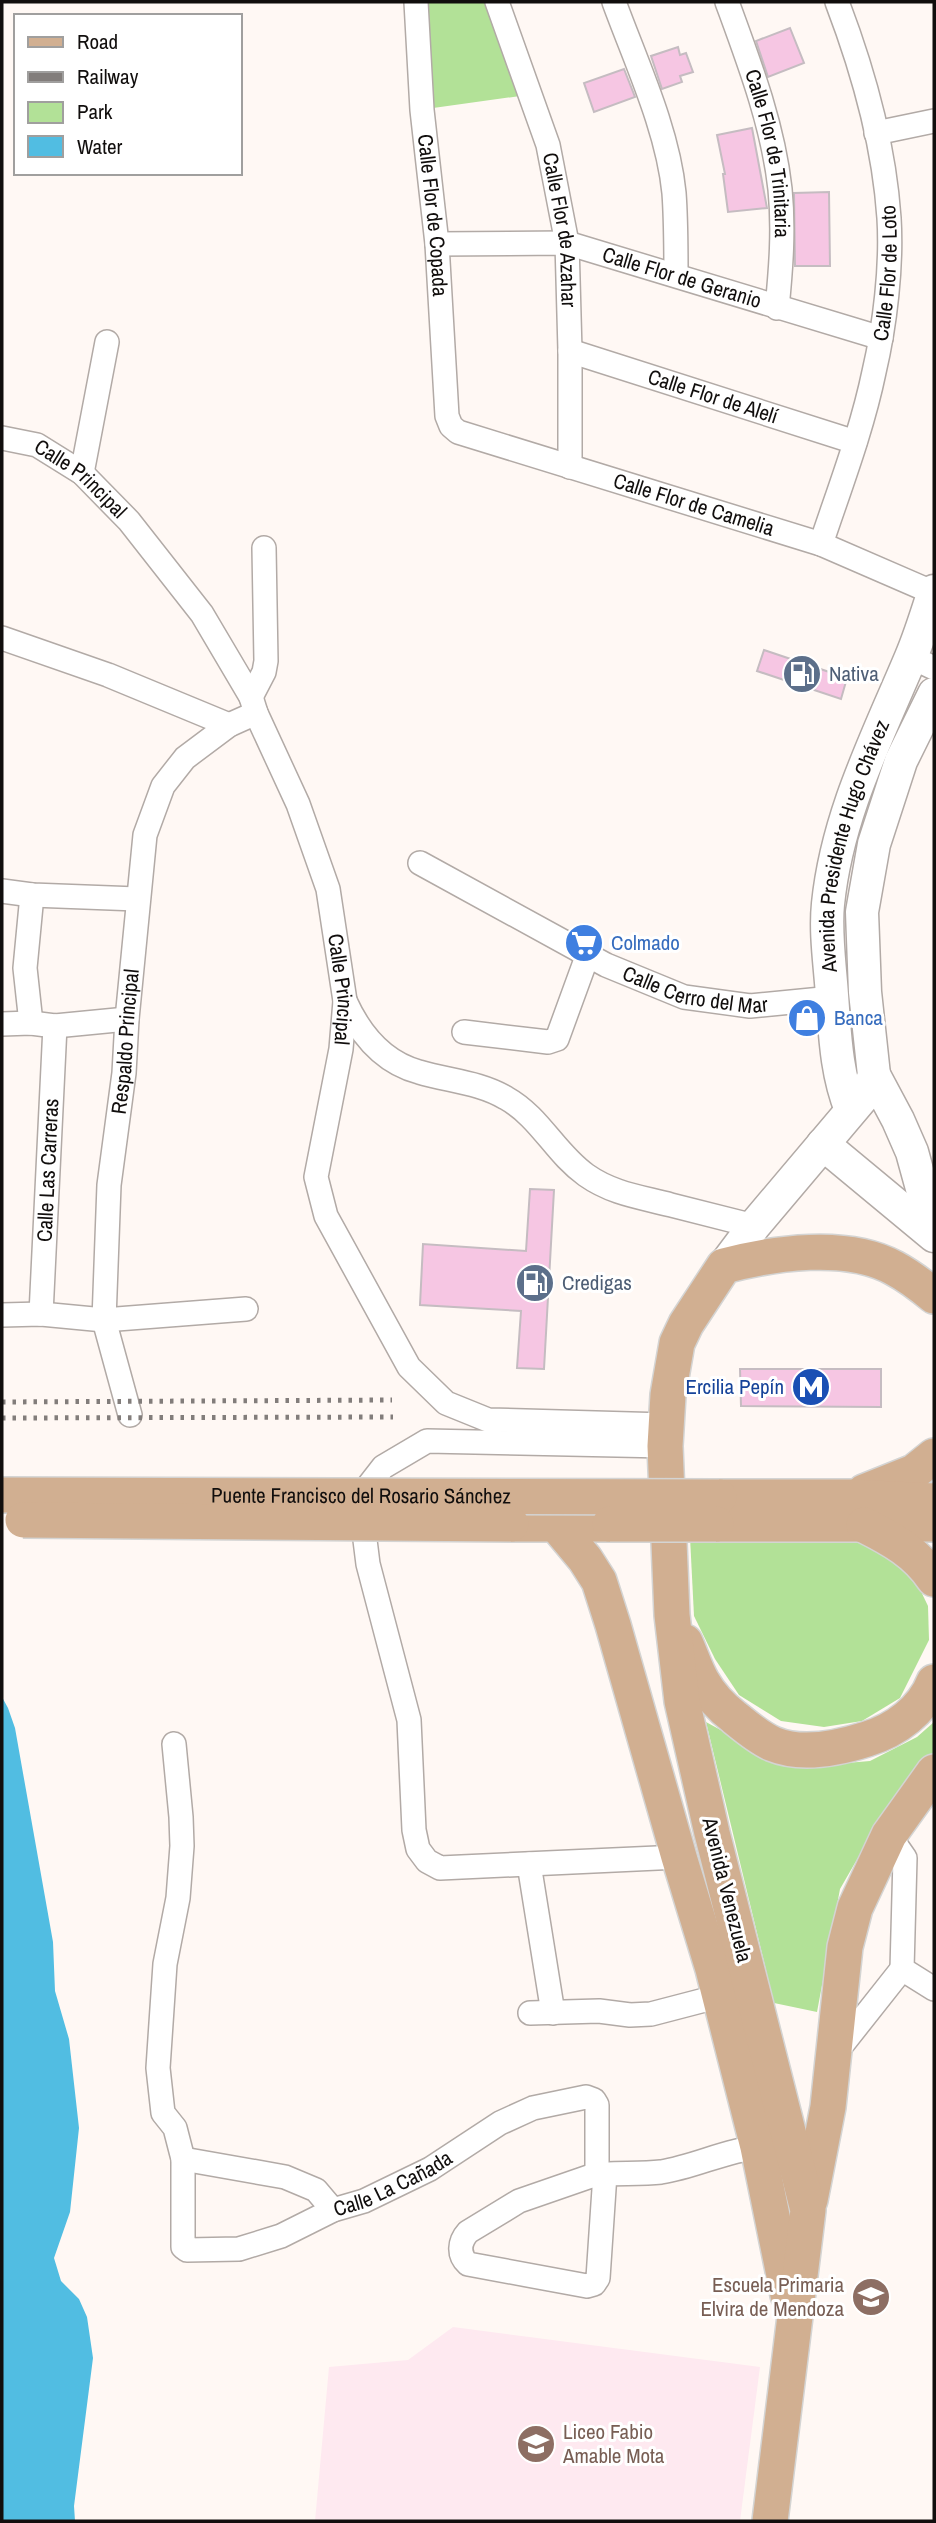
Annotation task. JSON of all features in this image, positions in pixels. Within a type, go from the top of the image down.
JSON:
[{"type":"main road","name":"Avenida Presidente Hugo Chávez","points":[[851,1110],[840,1077],[827,908],[840,833],[858,779],[923,662],[934,592]]},
{"type":"main road","name":"Avenida Presidente Hugo Chávez","points":[[874,1075],[865,992],[862,912],[874,844],[893,785],[901,761],[934,694]]},
{"type":"main road","points":[[724,1266],[754,1226],[868,1091],[874,1075]]},
{"type":"main road","points":[[874,1075],[912,1152],[934,1234]]},
{"type":"main road","points":[[823,1144],[934,1234]]},
{"type":"main road","points":[[724,1266],[749,1259],[800,1253],[862,1256],[892,1267],[934,1296]]},
{"type":"main road","name":"Avenida Venezuela","points":[[724,1266],[699,1302],[677,1343],[668,1395],[666,1435],[672,1615],[685,1715],[715,1846],[808,2210],[770,2521]]},
{"type":"main road","points":[[859,1511],[934,1456]]},
{"type":"main road","name":"Puente Francisco del Rosario Sánchez","points":[[2,1495],[717,1511]]},
{"type":"main road","points":[[717,1511],[859,1511],[934,1501]]},
{"type":"main road","name":"Puente Francisco del Rosario Sánchez","points":[[2,1520],[610,1524],[717,1511]]},
{"type":"main road","points":[[859,1511],[934,1524]]},
{"type":"main road","points":[[859,1511],[909,1551],[934,1579]]},
{"type":"main road","points":[[555,1523],[585,1559],[599,1581],[720,1996],[758,2147],[794,2322]]},
{"type":"main road","points":[[672,1615],[701,1681],[719,1704],[743,1725],[774,1744],[800,1749],[827,1749],[896,1728],[914,1711],[934,1682]]},
{"type":"main road","points":[[808,2210],[828,2107],[845,1947],[855,1908],[890,1835],[934,1772]]},
{"type":"street","name":"Calle Flor de Copada","points":[[416,2],[422,110],[437,244],[447,416],[451,426]]},
{"type":"street","name":"Calle Flor de Azahar","points":[[497,2],[548,145],[567,243],[570,467]]},
{"type":"street","points":[[614,2],[656,118],[667,159],[674,192],[676,275]]},
{"type":"street","name":"Calle Flor de Trinitaria","points":[[727,2],[756,86],[775,155],[783,243],[777,308]]},
{"type":"street","name":"Calle Flor de Loto","points":[[821,544],[855,442],[874,374],[881,338],[889,259],[889,219],[876,133],[855,48],[837,2]]},
{"type":"street","points":[[876,133],[934,121]]},
{"type":"street","name":"Calle Flor de Geranio","points":[[437,244],[567,243],[881,338]]},
{"type":"street","points":[[82,473],[107,342]]},
{"type":"street","name":"Calle Flor de Alelí","points":[[570,351],[855,442]]},
{"type":"street","name":"Calle Flor de Camelia","points":[[451,426],[458,432],[821,544],[934,592]]},
{"type":"street","name":"Calle Principal","points":[[2,438],[37,445],[82,473],[129,521],[202,614],[253,705],[298,804],[328,888],[345,1001],[341,1049],[316,1177],[326,1216],[409,1367],[446,1403],[488,1420],[666,1435]]},
{"type":"street","points":[[253,705],[266,661],[264,548]]},
{"type":"street","points":[[2,638],[108,675],[229,725]]},
{"type":"street","name":"Respaldo Principal","points":[[130,1416],[104,1320],[109,1185],[124,1073],[137,899],[145,835],[163,786],[185,758],[253,705]]},
{"type":"street","name":"Calle Cerro del Mar","points":[[421,863],[606,965],[684,997],[750,1006],[832,998]]},
{"type":"street","points":[[2,891],[32,895],[137,899]]},
{"type":"street","points":[[31,1023],[25,968],[32,895]]},
{"type":"street","points":[[464,1032],[548,1042],[557,1039],[588,954]]},
{"type":"street","points":[[345,1001],[363,1035],[388,1058],[419,1072],[482,1086],[506,1098],[539,1124],[577,1168],[602,1185],[631,1197],[754,1226]]},
{"type":"street","points":[[2,1024],[55,1026],[127,1019]]},
{"type":"street","name":"Calle Las Carreras","points":[[41,1314],[55,1026]]},
{"type":"street","points":[[2,1315],[41,1314],[104,1320],[246,1309]]},
{"type":"street","points":[[666,1435],[427,1441],[416,1445],[383,1467],[369,1485],[363,1524],[368,1564],[409,1720],[414,1830],[418,1849],[427,1861],[440,1868],[679,1857]]},
{"type":"street","points":[[174,1744],[182,1846],[178,1898],[165,1964],[158,2068],[163,2113],[176,2128],[183,2159],[285,2177],[316,2190],[333,2210]]},
{"type":"street","points":[[832,2057],[902,1969],[905,1858],[890,1835]]},
{"type":"street","points":[[529,1864],[542,2013],[599,2011],[630,2015],[650,2014],[720,1996]]},
{"type":"street","points":[[902,1969],[934,1989]]},
{"type":"street","name":"Calle La Cañada","points":[[183,2159],[182,2242],[187,2250],[239,2249],[281,2236],[333,2210],[363,2201],[430,2169],[500,2123],[533,2108],[586,2097],[597,2105],[601,2174]]},
{"type":"street","points":[[601,2174],[598,2278],[594,2284],[587,2286],[468,2264],[464,2260],[460,2253],[463,2238],[468,2232],[519,2201],[601,2174],[660,2172],[733,2150],[758,2147]]},
{"type":"shaded area","name":"Liceo Fabio Amable Mota","points":[[453,2327],[760,2367],[740,2521],[315,2521],[329,2367],[408,2360]]},
{"type":"green space","points":[[419,2],[493,2],[527,95],[426,109]]},
{"type":"green space","points":[[690,1537],[854,1538],[895,1558],[917,1583],[928,1606],[929,1640],[900,1698],[862,1721],[824,1727],[781,1721],[739,1695],[715,1659],[694,1616]]},
{"type":"green space","points":[[706,1722],[750,1746],[823,1765],[870,1761],[917,1737],[934,1722],[934,1755],[886,1809],[840,1889],[817,2012],[774,2003]]},
{"type":"water","points":[[2,1697],[15,1728],[53,1942],[55,1991],[69,2039],[79,2128],[70,2212],[54,2258],[61,2281],[79,2299],[87,2317],[93,2358],[74,2506],[75,2521],[2,2521]]},
{"type":"building","points":[[790,28],[804,63],[768,77],[756,41]]},
{"type":"building","points":[[678,47],[680,55],[686,53],[693,72],[680,76],[682,82],[662,89],[651,56]]},
{"type":"building","points":[[624,69],[635,97],[594,112],[584,83]]},
{"type":"building","points":[[752,128],[767,208],[728,212],[725,174],[717,135]]},
{"type":"building","points":[[829,192],[830,266],[795,266],[794,193]]},
{"type":"building","name":"Nativa","points":[[764,650],[847,678],[841,699],[757,671]]},
{"type":"building","points":[[530,1189],[554,1190],[544,1369],[517,1368],[521,1311],[420,1305],[423,1244],[526,1251]]},
{"type":"building","name":"Ercilia Pepín","points":[[740,1369],[881,1369],[881,1407],[741,1406]]},
{"type":"railway","points":[[2,1402],[392,1400]]},
{"type":"railway","points":[[2,1418],[393,1417]]},
{"type":"place","name":"Nativa","points":[[802,674]]},
{"type":"place","name":"Colmado","points":[[584,943]]},
{"type":"place","name":"Banca","points":[[807,1018]]},
{"type":"place","name":"Credigas","points":[[535,1283]]},
{"type":"place","name":"Ercilia Pepín","points":[[811,1387]]},
{"type":"place","name":"Escuela Primaria Elvira de Mendoza","points":[[871,2297]]},
{"type":"place","name":"Liceo Fabio Amable Mota","points":[[536,2444]]}]
